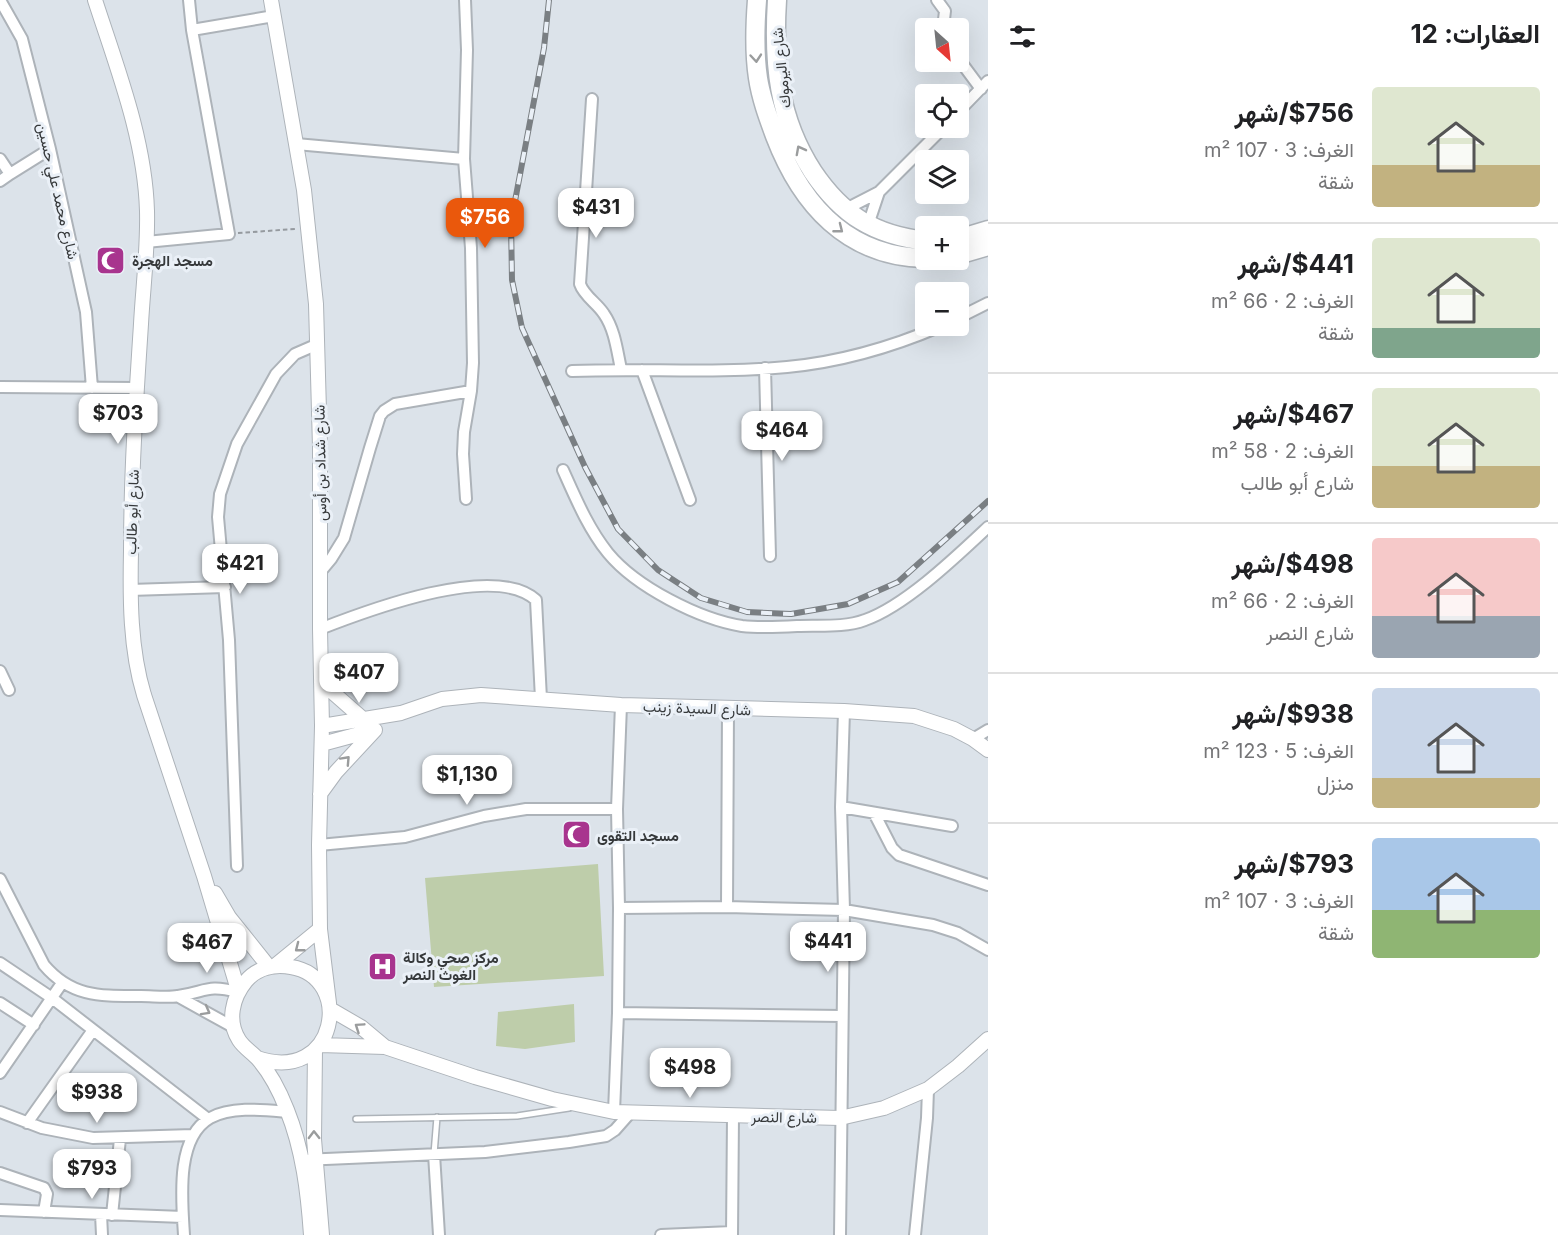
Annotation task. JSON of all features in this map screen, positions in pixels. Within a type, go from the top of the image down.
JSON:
[{"type":"highway","name":"شارع اليرموك","points":[[757,0],[754,45],[761,93],[781,151],[801,188],[825,218],[850,238],[876,250],[915,258]]},
{"type":"highway","name":"شارع اليرموك","points":[[777,0],[775,47],[781,97],[790,130],[820,182],[844,210],[868,225],[895,236],[915,239]]},
{"type":"highway","points":[[969,235],[988,230]]},
{"type":"highway","points":[[969,252],[988,246]]},
{"type":"street","name":"شارع محمد علي حسين","points":[[0,0],[22,39],[50,149],[86,312],[92,388]]},
{"type":"street","name":"شارع أبو طالب","points":[[95,0],[126,97],[141,158],[146,194],[146,242],[137,388],[130,590],[140,684],[204,876],[238,991]]},
{"type":"street","points":[[146,242],[229,234],[192,30],[189,0]]},
{"type":"street","name":"شارع شداد بن أوس","points":[[271,0],[309,228],[318,344],[322,726],[319,845],[320,929],[329,1006]]},
{"type":"street","points":[[465,0],[467,50],[465,159],[471,248],[473,363],[463,454],[466,499]]},
{"type":"street","points":[[937,0],[945,11],[944,18]]},
{"type":"street","points":[[192,30],[274,16]]},
{"type":"street","points":[[969,69],[985,85],[969,101]]},
{"type":"street","points":[[592,99],[580,284],[582,290],[607,318],[621,369]]},
{"type":"street","points":[[844,210],[879,192],[933,138]]},
{"type":"street","points":[[296,144],[465,159]]},
{"type":"street","points":[[0,181],[50,149]]},
{"type":"street","points":[[0,159],[10,174]]},
{"type":"street","points":[[868,225],[879,192]]},
{"type":"street","points":[[969,312],[988,303]]},
{"type":"street","points":[[572,371],[765,368],[806,365],[865,353],[917,336]]},
{"type":"street","points":[[237,866],[229,640],[218,506],[234,452],[251,416],[276,374],[295,354],[318,344]]},
{"type":"street","points":[[765,368],[771,556]]},
{"type":"street","points":[[642,370],[690,500]]},
{"type":"street","points":[[0,387],[137,388]]},
{"type":"street","points":[[321,571],[336,553],[344,538],[380,416],[384,411],[395,404],[471,391]]},
{"type":"street","points":[[562,470],[580,508],[598,538],[617,563],[631,576],[703,615],[724,622],[752,627],[834,625],[864,621],[893,606],[988,527]]},
{"type":"street","points":[[320,629],[364,612],[434,592],[501,586],[520,590],[529,593],[536,600],[541,699]]},
{"type":"street","points":[[130,590],[225,587]]},
{"type":"street","points":[[0,671],[9,690]]},
{"type":"street","points":[[321,682],[363,720]]},
{"type":"street","name":"شارع السيدة زينب","points":[[322,726],[401,713],[452,697],[482,695],[621,705],[843,711],[914,716],[954,729],[988,750]]},
{"type":"street","points":[[614,1112],[618,1013],[617,809],[621,705]]},
{"type":"street","points":[[727,907],[728,709]]},
{"type":"street","points":[[840,1235],[844,910],[841,807],[843,711]]},
{"type":"street","name":"شارع السيدة زينب","points":[[322,744],[375,730],[401,713]]},
{"type":"street","points":[[320,794],[336,772],[375,730]]},
{"type":"street","points":[[973,739],[988,730]]},
{"type":"street","points":[[319,845],[405,837],[484,816],[526,809],[546,807],[617,809]]},
{"type":"street","points":[[841,807],[952,826]]},
{"type":"street","points":[[874,813],[892,848],[899,855],[988,885]]},
{"type":"street","name":"شارع أبو طالب","points":[[204,876],[229,917],[272,966]]},
{"type":"street","points":[[0,879],[44,965],[62,983],[76,990],[93,995],[177,996],[212,987],[238,991]]},
{"type":"street","points":[[619,908],[727,907],[844,910],[933,925],[958,933],[988,950]]},
{"type":"street","points":[[320,929],[272,966],[251,975],[238,991],[232,1010],[233,1027],[243,1045],[257,1058],[280,1093],[309,1160],[322,1235]]},
{"type":"street","points":[[0,963],[52,998],[207,1119]]},
{"type":"street","points":[[257,1058],[272,1063],[288,1063],[303,1059],[317,1047],[328,1028],[329,1006],[322,987],[309,974],[293,967],[272,966]]},
{"type":"street","points":[[0,1073],[4,1058],[34,1025],[62,983]]},
{"type":"street","points":[[177,996],[233,1027]]},
{"type":"street","points":[[0,1003],[34,1025]]},
{"type":"street","name":"شارع النصر","points":[[329,1006],[361,1027],[385,1047]]},
{"type":"street","points":[[618,1013],[842,1016]]},
{"type":"street","points":[[27,1123],[93,1030]]},
{"type":"street","name":"شارع النصر","points":[[317,1047],[385,1047],[475,1077],[581,1106],[614,1112],[840,1118],[884,1108],[928,1089],[987,1042]]},
{"type":"street","points":[[311,1235],[309,1160],[314,1139],[317,1047]]},
{"type":"street","points":[[915,1235],[928,1089]]},
{"type":"street","points":[[262,1110],[275,1101],[280,1093]]},
{"type":"street","points":[[184,1235],[183,1169],[186,1150],[193,1135],[207,1119],[228,1112],[262,1110],[288,1112]]},
{"type":"street","points":[[0,1112],[27,1123],[80,1136],[120,1139],[193,1135]]},
{"type":"street","points":[[309,1160],[486,1152],[600,1137],[615,1130],[630,1113]]},
{"type":"street","points":[[661,1235],[732,1234],[733,1116]]},
{"type":"street","points":[[102,1235],[120,1139]]},
{"type":"street","points":[[434,1154],[439,1235]]},
{"type":"street","points":[[0,1173],[44,1188],[47,1194],[44,1212]]},
{"type":"street","points":[[0,1210],[183,1217]]},
{"type":"lane","points":[[356,1119],[517,1116],[581,1106]]},
{"type":"lane","points":[[434,1154],[438,1117]]},
{"type":"path","points":[[229,234],[309,228]]},
{"type":"green space","points":[[598,864],[604,976],[434,987],[425,878]]},
{"type":"green space","points":[[574,1004],[575,1042],[525,1049],[496,1046],[498,1012]]},
{"type":"railway","points":[[549,0],[544,48],[511,222],[512,280],[522,328],[585,467],[618,529],[658,570],[701,598],[747,612],[791,614],[848,604],[898,582],[988,501]]},
{"type":"place","name":"مسجد الهجرة","points":[[111,260]]},
{"type":"place","name":"مسجد التقوى","points":[[576,835]]},
{"type":"place","name":"مركز صحي وكالة الغوث النصر","points":[[382,966]]}]
